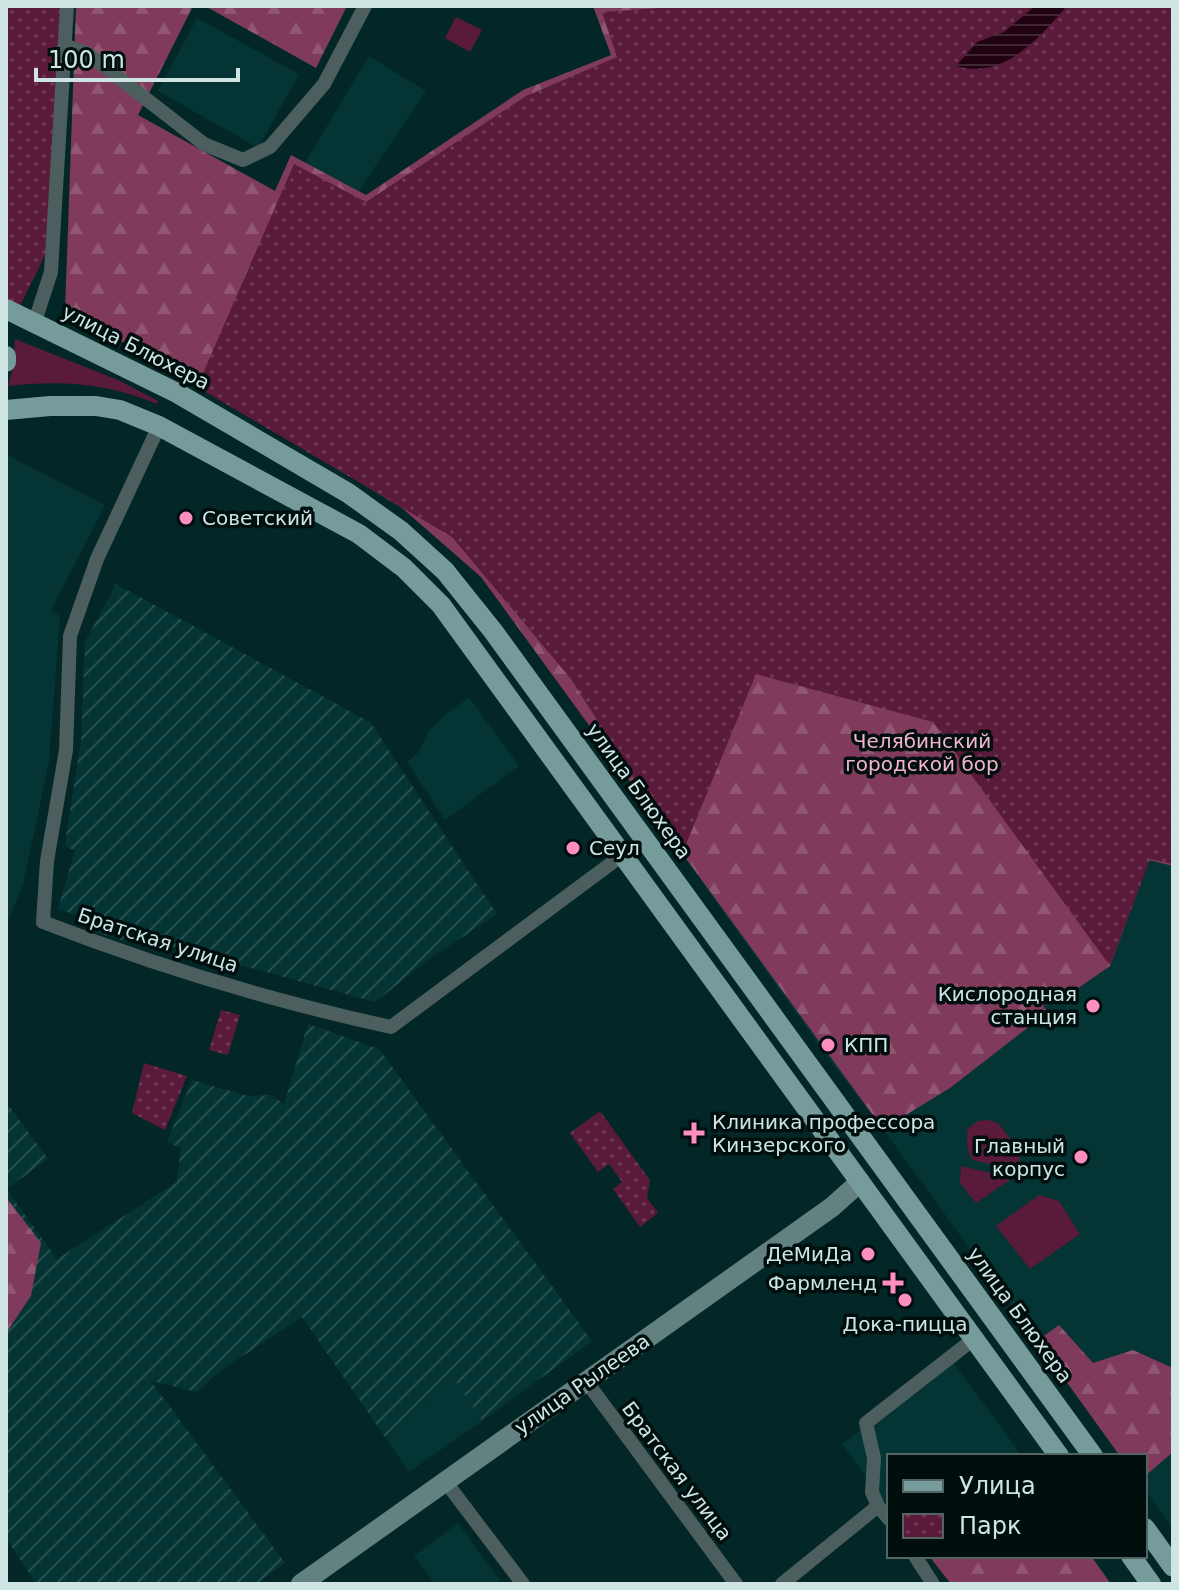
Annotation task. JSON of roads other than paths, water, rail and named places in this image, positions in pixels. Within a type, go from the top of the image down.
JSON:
[{"type":"main road","name":"улица Блюхера","points":[[6,309],[177,393],[348,493],[401,531],[445,571],[493,631],[1092,1454]]},
{"type":"main road","points":[[6,410],[50,406],[96,406],[120,410],[159,426],[359,534],[404,568],[441,605],[1058,1454]]},
{"type":"main road","points":[[860,1182],[884,1166]]},
{"type":"main road","points":[[1147,1531],[1173,1567]]},
{"type":"main road","points":[[1132,1558],[1151,1584]]},
{"type":"street","points":[[34,324],[51,272],[67,6]]},
{"type":"street","points":[[66,46],[87,53],[204,144],[243,160],[270,147],[324,84],[365,6]]},
{"type":"street","name":"Братская улица","points":[[159,426],[97,559],[70,636],[66,750],[47,861],[43,922],[110,948],[304,1008],[391,1027],[621,856]]},
{"type":"street","name":"улица Рылеева","points":[[314,1580],[445,1481],[832,1207],[860,1182]]},
{"type":"street","points":[[887,1517],[872,1492],[874,1458],[866,1423],[975,1338]]},
{"type":"street","name":"Братская улица","points":[[586,1381],[736,1584]]},
{"type":"street","points":[[445,1481],[523,1584]]},
{"type":"street","points":[[782,1584],[878,1506]]},
{"type":"street","points":[[916,1558],[933,1584]]},
{"type":"place","name":"Советский","points":[[186,518]]},
{"type":"place","name":"Сеул","points":[[573,848]]},
{"type":"place","name":"Кислородная станция","points":[[1093,1006]]},
{"type":"place","name":"КПП","points":[[828,1045]]},
{"type":"place","name":"Клиника профессора Кинзерского","points":[[694,1133]]},
{"type":"place","name":"Главный корпус","points":[[1081,1157]]},
{"type":"place","name":"ДеМиДа","points":[[868,1254]]},
{"type":"place","name":"Фармленд","points":[[893,1283]]},
{"type":"place","name":"Дока-пицца","points":[[905,1300]]},
{"type":"park label","name":"Челябинский городской бор","points":[[922,752]]}]
